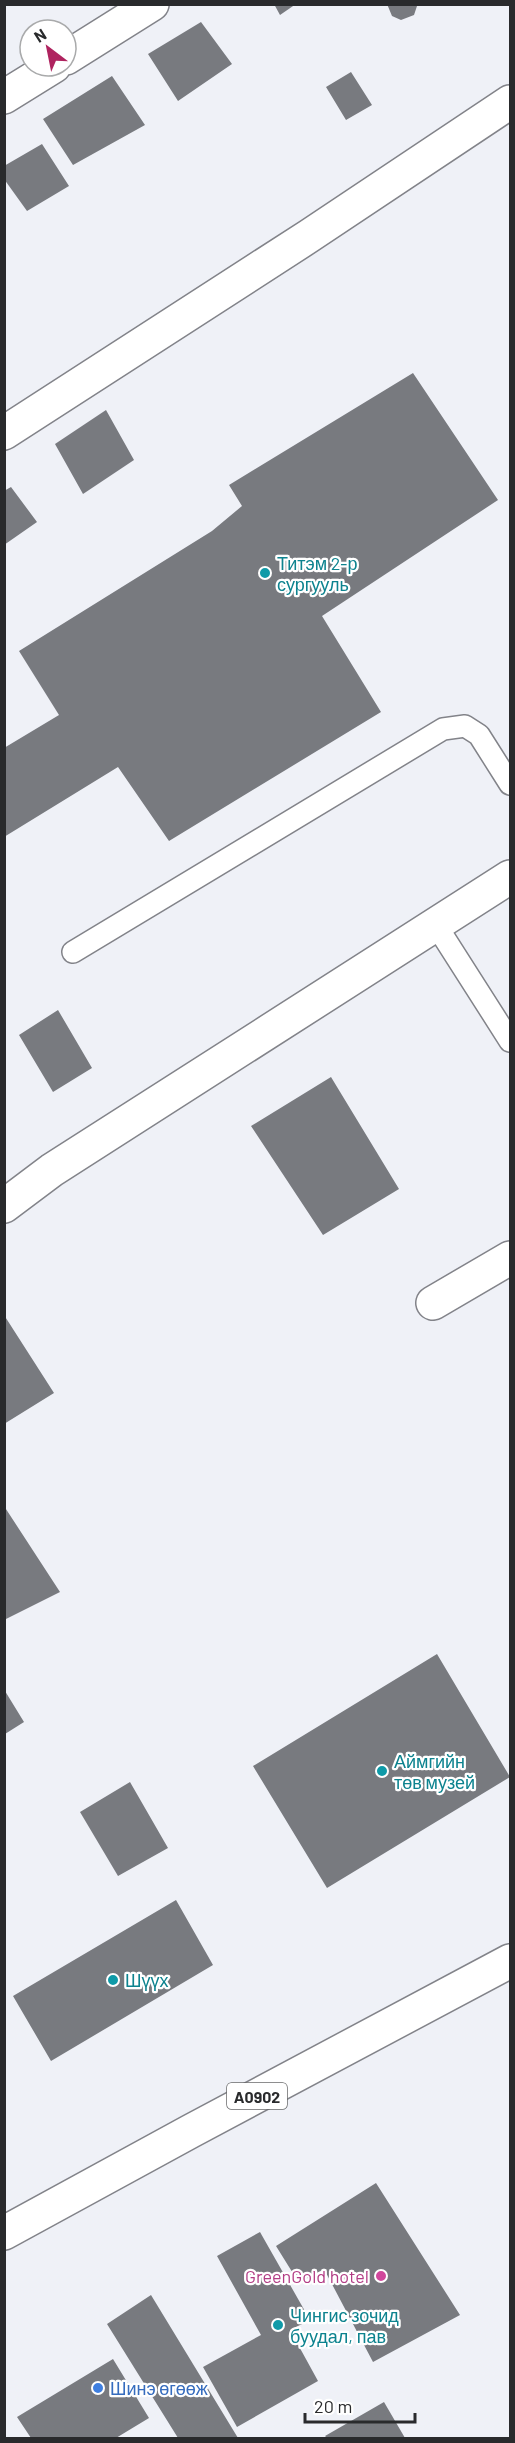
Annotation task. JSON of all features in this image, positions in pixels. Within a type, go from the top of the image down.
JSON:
[{"type":"main road","points":[[78,50],[152,4]]},
{"type":"main road","points":[[4,97],[35,78]]},
{"type":"main road","points":[[4,433],[309,236],[510,102]]},
{"type":"main road","points":[[4,1206],[52,1170],[510,877]]},
{"type":"main road","points":[[433,1304],[510,1258]]},
{"type":"main road","name":"A0902","points":[[4,2233],[510,1961]]},
{"type":"lane","points":[[73,952],[443,729],[465,726],[479,735],[510,784]]},
{"type":"lane","points":[[435,925],[510,1041]]},
{"type":"building","points":[[274,4],[296,4],[280,15]]},
{"type":"building","points":[[387,4],[417,4],[417,6],[414,15],[401,20],[392,16]]},
{"type":"building","points":[[201,22],[232,64],[178,101],[148,54]]},
{"type":"building","points":[[351,72],[372,105],[346,120],[326,87]]},
{"type":"building","points":[[112,76],[145,125],[73,165],[43,119]]},
{"type":"building","points":[[42,144],[69,186],[27,211],[4,179],[4,166]]},
{"type":"building","name":"Титэм 2-р сургууль","points":[[413,373],[498,500],[322,616],[381,712],[169,841],[118,767],[4,837],[4,748],[59,715],[19,651],[212,531],[242,506],[229,485]]},
{"type":"building","points":[[106,410],[134,460],[83,494],[55,444]]},
{"type":"building","points":[[11,487],[37,522],[4,545],[4,491]]},
{"type":"building","points":[[58,1010],[92,1068],[53,1092],[19,1035]]},
{"type":"building","points":[[331,1077],[399,1189],[323,1235],[251,1126]]},
{"type":"building","points":[[4,1315],[54,1393],[4,1424]]},
{"type":"building","points":[[4,1506],[60,1592],[4,1620]]},
{"type":"building","name":"Аймгийн төв музей","points":[[437,1654],[510,1777],[327,1888],[253,1766]]},
{"type":"building","points":[[5,1691],[24,1722],[5,1734]]},
{"type":"building","points":[[130,1782],[168,1848],[118,1876],[80,1812]]},
{"type":"building","name":"Шүүх","points":[[176,1900],[213,1965],[51,2061],[13,1996]]},
{"type":"building","name":"GreenGold hotel","points":[[376,2183],[460,2315],[373,2362],[324,2269],[299,2283],[276,2246]]},
{"type":"building","name":"Чингис зочид буудал, пав","points":[[260,2232],[310,2320],[290,2330],[318,2381],[237,2427],[203,2367],[261,2335],[217,2256]]},
{"type":"building","points":[[151,2295],[238,2438],[178,2438],[107,2324]]},
{"type":"building","name":"Шинэ өгөөж","points":[[113,2359],[149,2418],[116,2438],[31,2438],[17,2417]]},
{"type":"building","points":[[384,2402],[405,2438],[327,2438],[325,2436]]},
{"type":"place","name":"Титэм 2-р сургууль","points":[[265,573]]},
{"type":"place","name":"Аймгийн төв музей","points":[[382,1771]]},
{"type":"place","name":"Шүүх","points":[[113,1980]]},
{"type":"place","name":"GreenGold hotel","points":[[381,2276]]},
{"type":"place","name":"Чингис зочид буудал, пав","points":[[278,2325]]},
{"type":"place","name":"Шинэ өгөөж","points":[[98,2388]]}]
